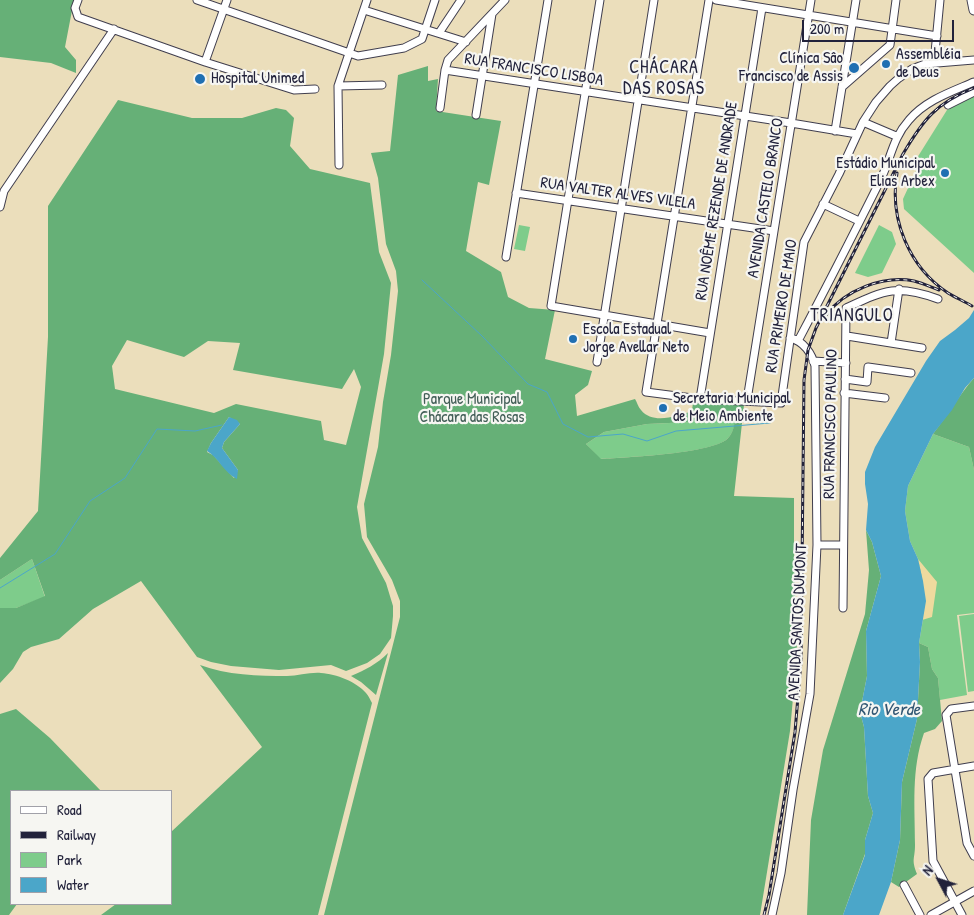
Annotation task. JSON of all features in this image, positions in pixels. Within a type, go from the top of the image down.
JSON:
[{"type":"main road","points":[[972,0],[974,10]]},
{"type":"street","points":[[78,0],[75,8],[78,17],[205,62],[294,90],[315,89]]},
{"type":"street","points":[[197,0],[358,56],[404,48],[422,39],[435,0]]},
{"type":"street","points":[[205,62],[227,0]]},
{"type":"street","points":[[340,165],[338,86],[364,10],[365,0]]},
{"type":"street","points":[[440,33],[461,0]]},
{"type":"street","points":[[440,108],[448,60],[505,0]]},
{"type":"street","points":[[506,257],[548,0]]},
{"type":"street","points":[[600,0],[551,306],[710,333]]},
{"type":"street","points":[[597,362],[654,0]]},
{"type":"street","points":[[708,0],[646,392],[700,399],[747,400]]},
{"type":"street","points":[[716,0],[937,36]]},
{"type":"street","name":"AVENIDA CASTELO BRANCO","points":[[747,400],[811,0]]},
{"type":"street","points":[[835,131],[856,0]]},
{"type":"street","points":[[842,88],[890,45],[896,0]]},
{"type":"street","points":[[934,63],[940,0]]},
{"type":"street","name":"RUA NOÊME REZENDE DE ANDRADE","points":[[700,399],[762,8]]},
{"type":"street","points":[[364,10],[466,42]]},
{"type":"street","points":[[476,115],[492,14]]},
{"type":"street","points":[[0,207],[4,191],[114,29]]},
{"type":"street","name":"RUA PRIMEIRO DE MAIO","points":[[747,400],[781,403],[804,242],[839,174],[856,134],[876,102],[899,78],[919,66],[974,60]]},
{"type":"street","name":"RUA FRANCISCO LISBOA","points":[[445,70],[856,134]]},
{"type":"street","points":[[844,75],[854,77]]},
{"type":"street","points":[[798,341],[885,171],[896,136],[924,106],[946,93],[974,82]]},
{"type":"street","points":[[338,86],[382,85]]},
{"type":"street","points":[[948,105],[974,92]]},
{"type":"street","points":[[863,122],[896,136]]},
{"type":"street","name":"RUA VALTER ALVES VILELA","points":[[516,193],[774,231]]},
{"type":"street","points":[[823,204],[859,221]]},
{"type":"street","points":[[891,343],[899,289]]},
{"type":"street","name":"RUA FRANCISCO PAULINO","points":[[843,608],[842,545],[846,308],[875,294],[899,289],[919,292],[938,299]]},
{"type":"street","points":[[846,336],[922,348]]},
{"type":"street","points":[[790,338],[798,341],[808,350],[813,361],[846,363]]},
{"type":"street","name":"AVENIDA SANTOS DUMONT","points":[[772,915],[781,873],[810,694],[817,545],[813,361]]},
{"type":"street","points":[[845,378],[867,382],[868,367],[911,373]]},
{"type":"street","points":[[844,393],[886,398]]},
{"type":"street","points":[[817,545],[842,545]]},
{"type":"street","points":[[974,706],[951,708],[946,715],[967,842],[974,856]]},
{"type":"street","points":[[962,915],[932,861],[928,779],[932,773],[974,766]]},
{"type":"street","points":[[904,885],[920,915]]},
{"type":"street","points":[[931,915],[974,891]]},
{"type":"green space","points":[[0,0],[74,0],[65,47],[76,60],[76,73],[51,63],[0,57]]},
{"type":"green space","name":"Parque Municipal Chácara das Rosas","points":[[428,66],[428,81],[438,79],[436,111],[501,121],[489,185],[478,182],[466,251],[501,272],[508,297],[529,308],[555,310],[545,359],[592,371],[588,385],[575,395],[577,416],[635,399],[640,409],[646,415],[658,418],[672,417],[692,411],[693,402],[744,405],[734,496],[794,498],[797,654],[790,731],[760,915],[324,915],[400,617],[400,601],[392,580],[367,537],[364,504],[378,447],[398,291],[396,271],[386,244],[378,178],[371,153],[390,151],[398,75]],"holes":[[[735,420],[731,434],[726,440],[716,445],[684,452],[601,459],[586,444],[604,432],[647,424]]]},
{"type":"green space","name":"Estádio Municipal Elias Arbex","points":[[974,96],[974,273],[904,209],[903,199],[920,162],[917,158],[947,110]]},
{"type":"green space","points":[[118,100],[192,118],[242,118],[276,108],[286,110],[294,118],[290,146],[310,169],[370,183],[379,252],[391,283],[384,354],[357,507],[362,538],[386,583],[393,606],[391,638],[380,654],[367,663],[346,671],[331,665],[279,670],[231,666],[211,662],[197,657],[141,581],[93,609],[59,639],[31,647],[23,652],[13,669],[0,683],[0,608],[16,608],[45,596],[32,559],[0,580],[0,558],[38,511],[48,337],[48,206]],"holes":[[[127,340],[184,357],[208,341],[240,343],[233,370],[342,389],[354,369],[361,387],[346,445],[324,440],[321,421],[236,404],[214,413],[115,389],[112,366]],[[229,417],[240,424],[224,442],[222,448],[238,470],[234,478],[213,455],[207,452]]]},
{"type":"green space","points":[[519,225],[530,227],[525,251],[514,249]]},
{"type":"green space","points":[[879,225],[892,232],[896,244],[882,273],[868,277],[855,273]]},
{"type":"green space","points":[[974,378],[974,470],[969,447],[933,434]]},
{"type":"green space","points":[[736,420],[734,429],[726,440],[716,445],[685,452],[600,459],[586,444],[604,432],[647,424]]},
{"type":"green space","points":[[933,434],[969,447],[974,470],[974,613],[957,615],[967,695],[940,700],[938,678],[932,669],[928,647],[919,643],[926,601],[918,559],[910,541],[905,511],[908,486]]},
{"type":"green space","points":[[866,530],[872,542],[881,576],[866,631],[867,676],[860,712],[864,727],[868,796],[873,813],[865,840],[865,854],[843,915],[807,915],[811,820],[823,750],[865,614],[869,570]]},
{"type":"green space","points":[[32,559],[45,597],[16,608],[0,608],[0,580]]},
{"type":"green space","points":[[974,614],[974,691],[968,692],[959,616]]},
{"type":"green space","points":[[919,643],[928,647],[932,669],[938,678],[942,721],[935,729],[924,733],[920,747],[915,774],[914,862],[917,874],[899,887],[891,882],[900,840],[902,782],[917,719]]},
{"type":"green space","points":[[388,653],[376,695],[351,676],[371,666]]},
{"type":"green space","points":[[200,665],[221,671],[254,675],[287,676],[317,673],[333,675],[357,685],[367,694],[372,703],[318,915],[101,915],[115,905],[172,905],[172,831],[262,747]]},
{"type":"green space","points":[[16,709],[50,738],[100,790],[10,790],[10,905],[16,905],[9,915],[0,915],[0,714]]},
{"type":"sand","points":[[918,559],[937,582],[932,617],[922,620],[924,604]]},
{"type":"water","name":"Rio Verde","points":[[974,310],[974,378],[933,434],[908,486],[905,511],[910,541],[918,559],[926,601],[919,643],[917,719],[902,782],[900,840],[891,882],[879,915],[843,915],[865,855],[865,840],[873,813],[868,796],[864,727],[860,712],[867,676],[866,631],[881,576],[872,542],[866,530],[868,504],[865,472],[875,447],[926,361],[940,341],[969,318]]},
{"type":"water","points":[[229,417],[237,420],[240,424],[224,442],[222,448],[238,470],[237,479],[207,451]]},
{"type":"waterway","points":[[422,280],[482,336],[528,384],[547,392],[563,424],[588,437],[623,434],[647,441],[676,431],[770,423]]},
{"type":"waterway","points":[[0,588],[55,554],[90,501],[125,478],[157,429],[195,431],[222,425]]},
{"type":"railway","points":[[764,915],[769,895],[795,732],[801,661],[804,380],[808,350],[816,328],[910,142],[924,122],[940,107],[974,88]]},
{"type":"railway","points":[[897,173],[895,190],[899,224],[913,256],[922,270],[934,282],[948,293],[972,306]]},
{"type":"railway","points":[[826,315],[843,298],[866,286],[890,280],[914,281],[939,290]]},
{"type":"place","name":"Assembléia de Deus","points":[[886,64]]},
{"type":"place","name":"Clínica Sâo Francisco de Assis","points":[[854,68]]},
{"type":"place","name":"Hospital Unimed","points":[[200,79]]},
{"type":"place","name":"Estádio Municipal Elias Arbex","points":[[945,173]]},
{"type":"place","name":"Escola Estadual Jorge Avellar Neto","points":[[573,339]]},
{"type":"place","name":"Secretaria Municipal de Meio Ambiente","points":[[663,408]]},
{"type":"district","name":"CHÁCARA DAS ROSAS","points":[[664,78]]},
{"type":"district","name":"TRIANGULO","points":[[852,316]]}]
